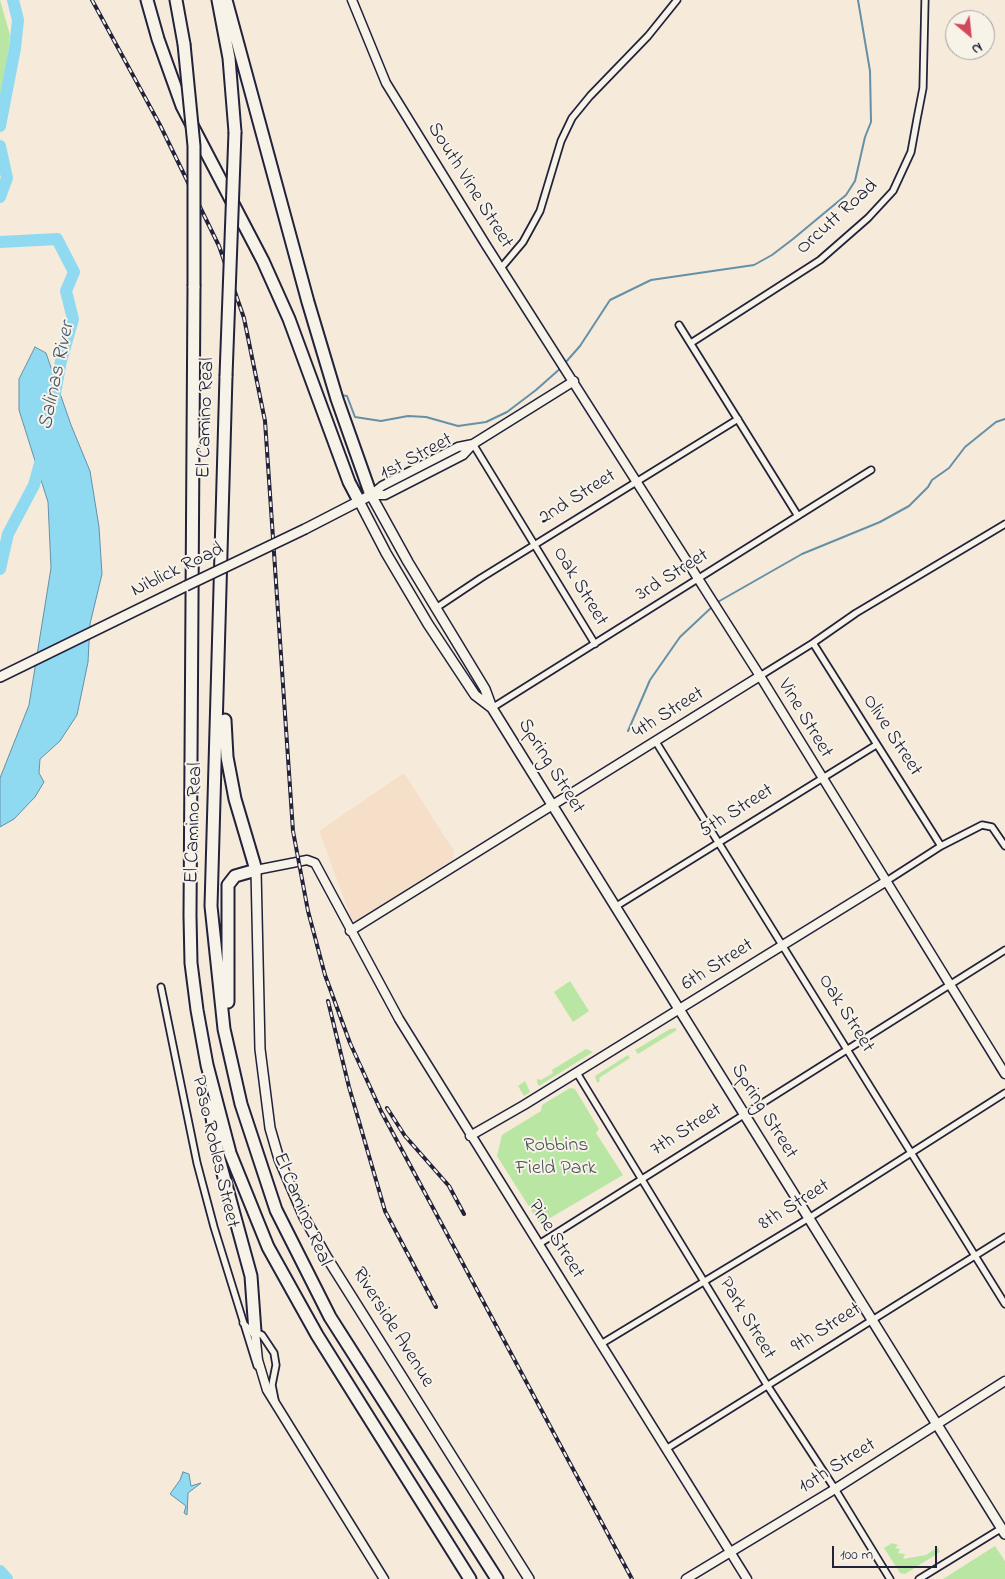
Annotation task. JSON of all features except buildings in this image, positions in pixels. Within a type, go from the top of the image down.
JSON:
[{"type":"highway","points":[[147,0],[158,40],[182,106],[263,261],[289,319],[349,482],[358,501]]},
{"type":"highway","name":"El Camino Real","points":[[176,0],[184,44],[194,146],[190,916],[192,972],[207,1065],[230,1153],[268,1246],[317,1335],[470,1579]]},
{"type":"highway","name":"El Camino Real","points":[[218,0],[229,58],[235,132],[211,906],[224,1029],[241,1104],[262,1174],[294,1248],[330,1317],[497,1579]]},
{"type":"highway","points":[[226,0],[313,320],[337,399],[371,496]]},
{"type":"highway","points":[[220,598],[228,757],[234,799],[256,870],[235,876],[228,885],[228,1004],[224,1029]]},
{"type":"highway","points":[[207,1065],[208,1094],[219,1159],[251,1276],[255,1332]]},
{"type":"main road","name":"Niblick Road","points":[[0,677],[371,496]]},
{"type":"main road","name":"Spring Street","points":[[371,496],[485,689],[492,708],[1003,1531]]},
{"type":"main road","name":"Spring Street","points":[[358,501],[428,624],[475,695],[492,708]]},
{"type":"main road","name":"Riverside Avenue","points":[[256,870],[260,1049],[269,1118],[279,1159],[304,1217],[326,1256],[529,1579]]},
{"type":"street","name":"South Vine Street","points":[[352,0],[386,83],[574,381]]},
{"type":"street","points":[[501,268],[523,242],[540,211],[561,141],[572,118],[590,96],[648,36],[677,0]]},
{"type":"street","name":"Orcutt Road","points":[[691,344],[820,260],[868,218],[893,192],[911,152],[918,119],[923,88],[925,0]]},
{"type":"street","points":[[679,325],[798,516]]},
{"type":"street","name":"1st Street","points":[[371,496],[382,486],[458,447],[472,444],[574,381]]},
{"type":"street","name":"Vine Street","points":[[574,381],[760,676],[885,882],[1005,1074]]},
{"type":"street","name":"2nd Street","points":[[436,608],[636,481],[738,419]]},
{"type":"street","name":"Oak Street","points":[[472,444],[595,644]]},
{"type":"street","name":"3rd Street","points":[[492,708],[872,470]]},
{"type":"street","name":"4th Street","points":[[350,931],[656,742],[813,643],[856,613],[1005,524]]},
{"type":"street","name":"Olive Street","points":[[813,643],[941,846]]},
{"type":"street","name":"Oak Street","points":[[656,742],[1005,1304]]},
{"type":"street","name":"5th Street","points":[[615,907],[876,745]]},
{"type":"street","name":"6th Street","points":[[470,1136],[577,1073],[941,846],[982,825],[992,827],[1005,846]]},
{"type":"street","name":"Pine Street","points":[[256,870],[311,860],[321,873],[350,931],[399,1019],[747,1579]]},
{"type":"street","name":"7th Street","points":[[539,1244],[1005,950]]},
{"type":"street","name":"Paso Robles Street","points":[[161,987],[197,1163],[254,1360],[276,1405],[384,1579]]},
{"type":"street","name":"Park Street","points":[[577,1073],[643,1178],[767,1386],[835,1489],[890,1579]]},
{"type":"street","name":"8th Street","points":[[601,1344],[809,1218],[1005,1093]]},
{"type":"street","name":"9th Street","points":[[666,1449],[1005,1237]]},
{"type":"street","name":"Paso Robles Street","points":[[242,1322],[262,1335],[270,1345],[276,1359],[272,1385],[276,1405]]},
{"type":"street","name":"Paso Robles Street","points":[[255,1332],[261,1374]]},
{"type":"street","name":"10th Street","points":[[686,1579],[835,1489],[1005,1381]]},
{"type":"street","points":[[919,1579],[1003,1531]]},
{"type":"shaded area","points":[[404,773],[454,851],[453,859],[359,921],[352,920],[319,831]]},
{"type":"green space","points":[[0,0],[10,35],[7,64],[0,96]]},
{"type":"green space","points":[[570,981],[589,1011],[573,1022],[554,992]]},
{"type":"green space","points":[[675,1028],[677,1030],[638,1054],[635,1050],[670,1029]]},
{"type":"green space","points":[[586,1049],[593,1052],[539,1086],[537,1079],[541,1080],[553,1073],[552,1070]]},
{"type":"green space","points":[[628,1055],[630,1058],[599,1078],[600,1081],[597,1083],[595,1076]]},
{"type":"green space","points":[[525,1081],[530,1092],[524,1096],[518,1086]]},
{"type":"green space","name":"Robbins Field Park","points":[[570,1088],[575,1089],[599,1129],[596,1133],[623,1175],[540,1224],[497,1156],[502,1135],[541,1111],[542,1105]]},
{"type":"green space","points":[[756,1325],[772,1350],[766,1354],[762,1352],[750,1332]]},
{"type":"green space","points":[[892,1543],[898,1545],[895,1548],[900,1549],[898,1553],[905,1554],[903,1559],[926,1555],[938,1547],[940,1552],[905,1574],[900,1573],[884,1548]]},
{"type":"green space","points":[[995,1546],[1005,1561],[1005,1579],[943,1579]]},
{"type":"water","points":[[35,347],[46,353],[71,425],[90,471],[99,527],[102,574],[90,624],[88,662],[77,715],[60,741],[40,759],[39,773],[44,782],[35,797],[14,819],[0,827],[0,778],[29,705],[51,568],[48,502],[19,410],[19,379]]},
{"type":"water","points":[[183,1472],[189,1474],[191,1486],[201,1483],[188,1493],[187,1515],[184,1513],[186,1506],[170,1494]]},
{"type":"waterway","name":"Salinas River","points":[[0,126],[15,48],[18,20],[13,0]]},
{"type":"waterway","points":[[565,363],[580,346],[610,300],[651,280],[754,265],[772,255],[846,195],[855,181],[865,137],[871,122],[870,71],[858,0]]},
{"type":"waterway","name":"Salinas River","points":[[0,146],[7,178],[0,197]]},
{"type":"waterway","name":"Salinas River","points":[[0,242],[57,239],[74,272],[66,291],[73,319],[61,361],[54,399]]},
{"type":"waterway","points":[[340,395],[347,396],[355,417],[381,421],[408,416],[426,417],[458,426],[486,422],[507,412],[562,367]]},
{"type":"waterway","points":[[716,603],[802,554],[880,522],[909,506],[928,487],[932,480],[949,468],[965,447],[996,422],[1005,419]]},
{"type":"waterway","name":"Salinas River","points":[[0,569],[8,534],[34,485],[42,456]]},
{"type":"waterway","points":[[628,731],[650,680],[680,637],[713,606]]},
{"type":"waterway","name":"Salinas River","points":[[0,1571],[7,1579]]},
{"type":"railway","points":[[92,0],[160,125],[219,246],[244,318],[265,421],[293,831],[308,911],[325,975],[350,1043],[381,1111],[632,1579]]},
{"type":"railway","points":[[328,1001],[349,1087],[385,1211],[436,1307]]},
{"type":"railway","points":[[387,1108],[405,1136],[449,1186],[464,1214]]}]
